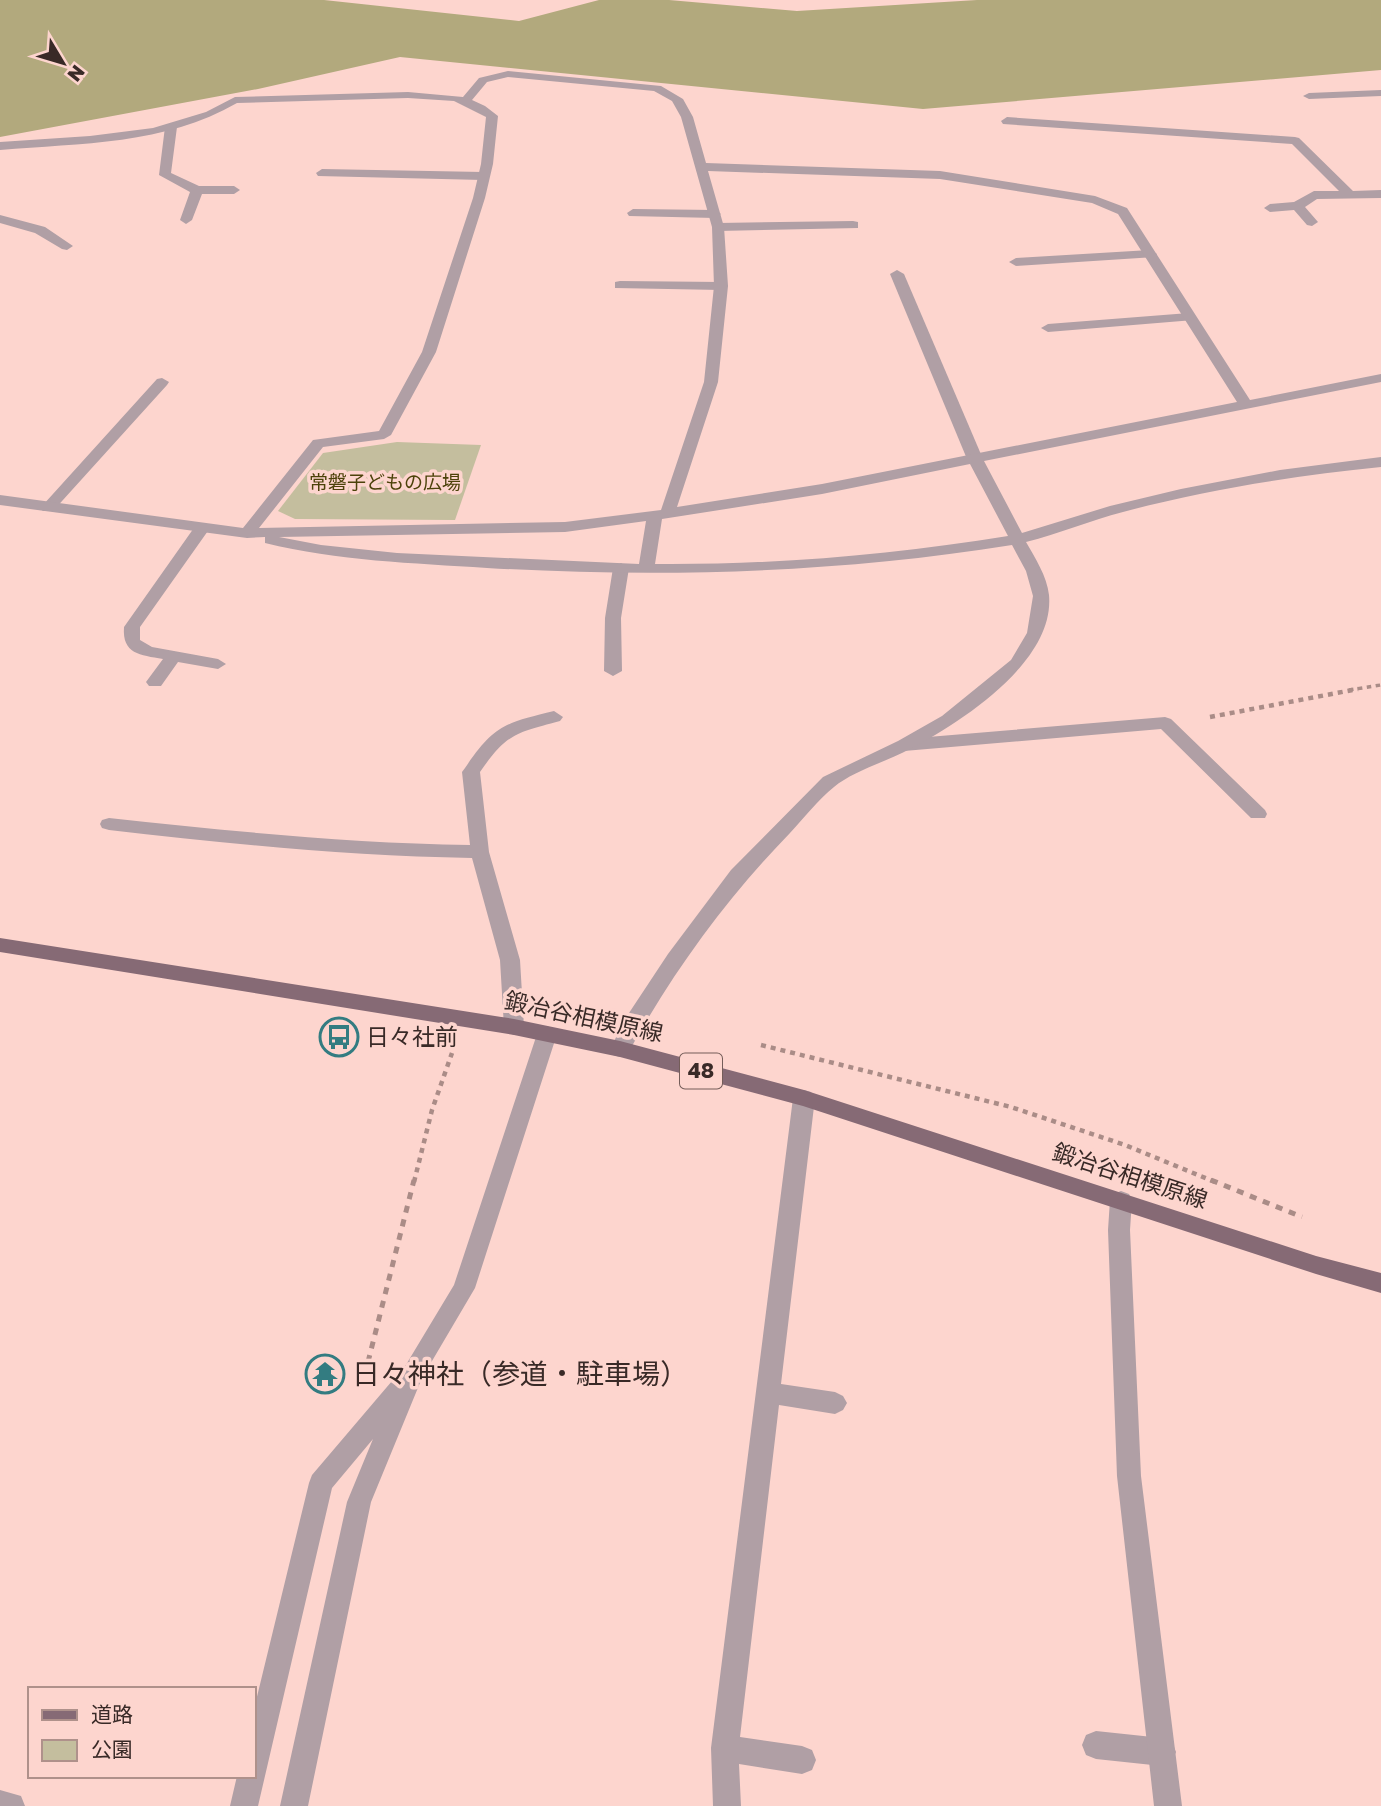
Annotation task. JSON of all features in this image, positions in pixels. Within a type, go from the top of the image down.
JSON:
[{"type":"main road","name":"鍛冶谷相模原線","points":[[0,945],[514,1027],[620,1049],[804,1098],[1381,1283]]},
{"type":"street","points":[[467,100],[483,80],[509,74],[657,88],[677,99],[687,117],[716,220],[721,286],[711,382],[662,513],[646,569]]},
{"type":"street","points":[[1329,110],[1315,96],[1381,93]]},
{"type":"street","points":[[0,146],[122,135],[185,125],[220,111],[235,100],[408,95],[467,100],[492,116],[479,198],[429,352],[384,435],[318,443],[247,533]]},
{"type":"street","points":[[1007,121],[1295,141],[1348,193]]},
{"type":"street","points":[[171,127],[165,175],[197,190],[234,190]]},
{"type":"street","points":[[703,167],[940,175],[1095,200],[1123,211],[1245,405]]},
{"type":"street","points":[[322,173],[483,176]]},
{"type":"street","points":[[186,220],[197,190]]},
{"type":"street","points":[[1270,208],[1297,206],[1314,195],[1381,194]]},
{"type":"street","points":[[1297,206],[1312,222]]},
{"type":"street","points":[[633,213],[716,220],[853,225]]},
{"type":"street","points":[[0,219],[40,230],[67,246]]},
{"type":"street","points":[[1016,262],[1150,254]]},
{"type":"street","points":[[620,1049],[634,1021],[675,959],[738,875],[829,781],[904,746],[948,720],[1017,663],[1035,634],[1041,596],[1034,572],[975,459],[897,274]]},
{"type":"street","points":[[620,285],[721,286]]},
{"type":"street","points":[[1048,328],[1189,317]]},
{"type":"street","points":[[0,500],[247,533],[565,527],[822,489],[1381,377]]},
{"type":"street","points":[[48,508],[162,382]]},
{"type":"street","points":[[247,533],[344,554],[525,565],[766,569],[845,562],[1015,540],[1114,510],[1212,486],[1292,471],[1381,462]]},
{"type":"street","points":[[202,528],[132,627],[131,642],[146,651],[218,664]]},
{"type":"street","points":[[613,671],[613,618],[621,568]]},
{"type":"street","points":[[155,682],[174,656]]},
{"type":"street","points":[[514,1027],[510,960],[480,852],[471,772],[491,743],[516,726],[554,716]]},
{"type":"street","points":[[904,746],[1165,723],[1258,814]]},
{"type":"street","points":[[108,824],[258,841],[370,850],[480,852]]},
{"type":"street","points":[[256,1757],[321,1483],[412,1373],[464,1288],[547,1034]]},
{"type":"street","points":[[727,1806],[725,1748],[804,1098]]},
{"type":"street","points":[[1121,1200],[1119,1230],[1129,1476],[1168,1806]]},
{"type":"street","points":[[294,1806],[359,1502],[412,1373]]},
{"type":"street","points":[[768,1393],[835,1403]]},
{"type":"street","points":[[1096,1745],[1162,1752]]},
{"type":"street","points":[[725,1748],[802,1760]]},
{"type":"street","points":[[244,1806],[251,1778]]},
{"type":"street","points":[[0,1804],[11,1806]]},
{"type":"path","points":[[1165,723],[1255,712],[1335,692],[1381,685]]},
{"type":"path","points":[[757,1044],[1011,1107],[1125,1145],[1311,1221]]},
{"type":"path","points":[[365,1375],[432,1110],[449,1059]]},
{"type":"green space","name":"常磐子どもの広場","points":[[397,442],[481,445],[455,520],[295,519],[278,511],[323,453]]},
{"type":"shaded area","points":[[0,0],[324,0],[519,21],[599,0],[669,0],[797,11],[977,0],[1381,0],[1381,70],[923,109],[400,57],[258,89],[0,137]]},
{"type":"place","name":"日々社前","points":[[339,1037]]},
{"type":"place","name":"日々神社（参道・駐車場）","points":[[325,1374]]}]
